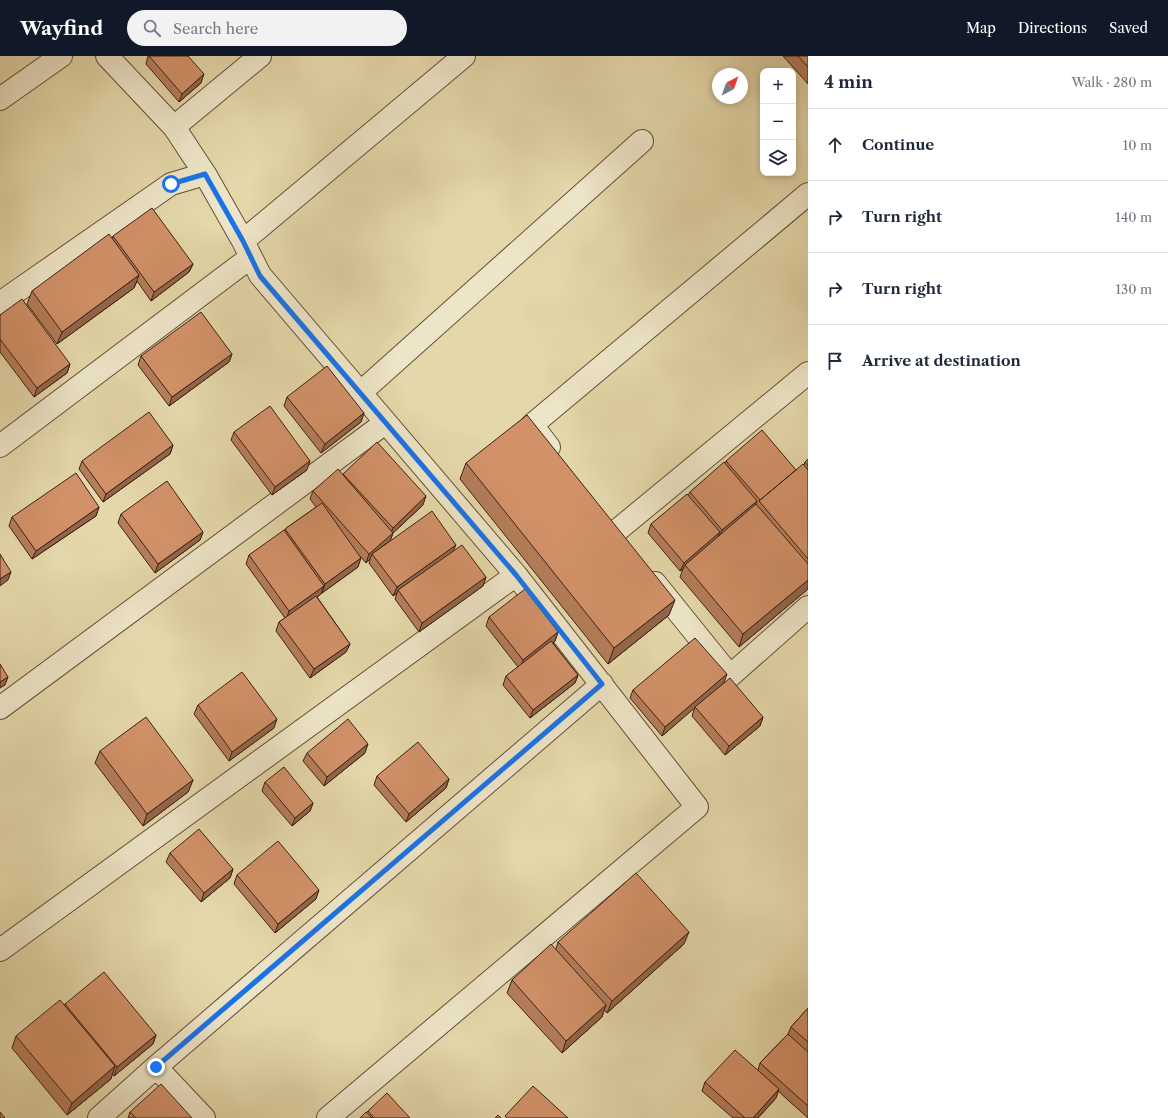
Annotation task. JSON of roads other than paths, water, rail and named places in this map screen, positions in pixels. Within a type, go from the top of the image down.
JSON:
[{"type":"street","points":[[0,99],[61,56]]},
{"type":"street","points":[[107,56],[174,128],[205,174],[247,249],[260,276],[516,575],[697,807],[328,1118]]},
{"type":"street","points":[[174,128],[260,56]]},
{"type":"street","points":[[0,446],[247,249],[464,56]]},
{"type":"street","points":[[360,393],[642,141]]},
{"type":"street","points":[[0,303],[171,184],[205,174]]},
{"type":"street","points":[[561,463],[532,425],[808,194]]},
{"type":"street","points":[[628,551],[609,526],[808,373]]},
{"type":"street","points":[[0,708],[385,423]]},
{"type":"street","points":[[643,569],[730,676],[808,606]]},
{"type":"street","points":[[0,950],[516,575]]},
{"type":"street","points":[[99,1118],[156,1067],[602,684]]},
{"type":"street","points":[[156,1067],[204,1118]]}]
